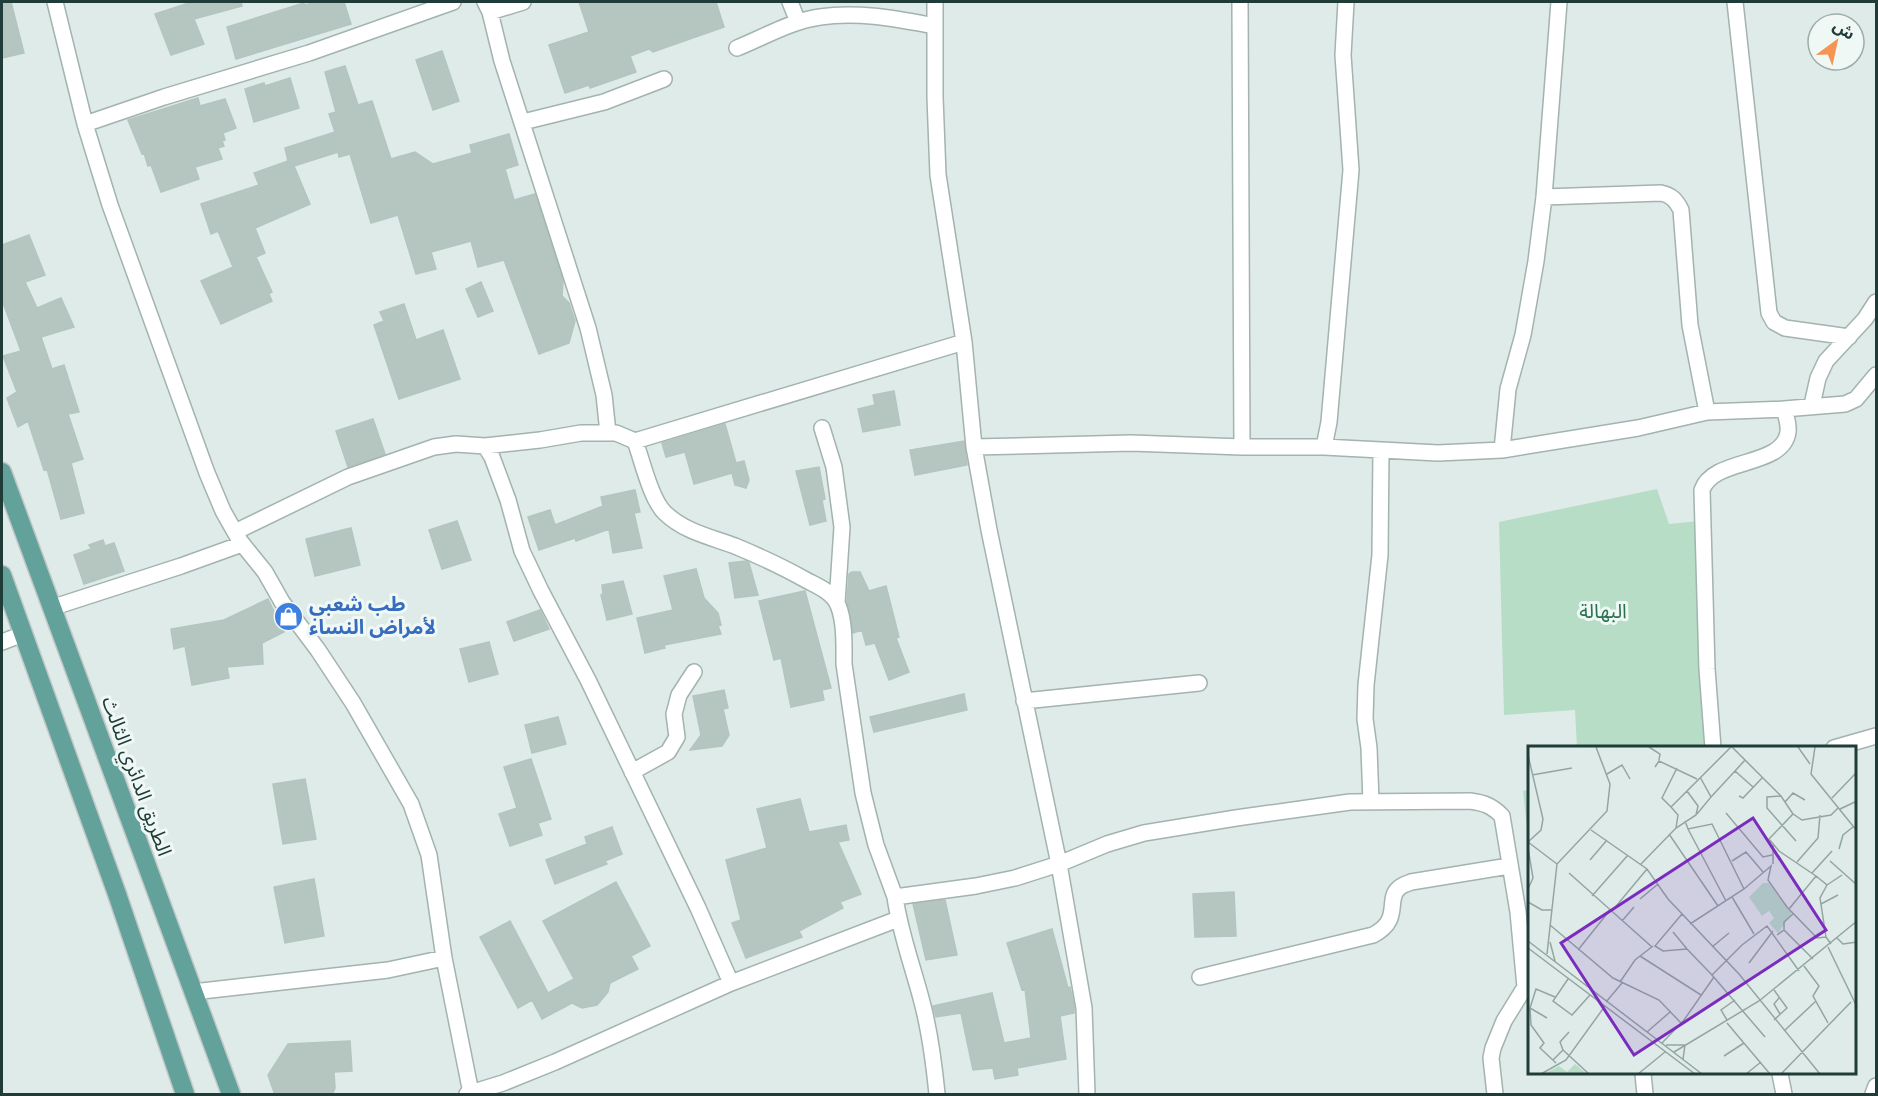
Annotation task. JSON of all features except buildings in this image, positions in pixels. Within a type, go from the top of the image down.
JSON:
[{"type":"main road","name":"الطريق الدائري الثالث","points":[[2,472],[231,1095]]},
{"type":"main road","points":[[2,575],[117,894],[185,1095]]},
{"type":"street","points":[[55,2],[85,124],[110,205],[207,473],[223,511],[239,538],[265,572],[282,602],[353,702],[411,804],[429,855],[444,958],[469,1094],[555,1062],[731,983],[898,919]]},
{"type":"street","points":[[85,124],[309,53],[453,2]]},
{"type":"street","points":[[524,2],[487,7],[502,61],[588,328],[604,395],[608,433]]},
{"type":"street","points":[[790,2],[798,22]]},
{"type":"street","points":[[935,2],[934,97],[938,175],[964,342],[974,447],[988,530],[1059,864],[1084,1008],[1087,1095]]},
{"type":"street","points":[[1240,2],[1242,447]]},
{"type":"street","points":[[1324,447],[1329,422],[1351,170],[1343,55],[1346,2]]},
{"type":"street","points":[[1502,450],[1508,389],[1523,335],[1544,197],[1558,2]]},
{"type":"street","points":[[1735,2],[1769,313],[1774,322],[1785,328],[1849,337]]},
{"type":"street","points":[[738,48],[798,22],[819,17],[876,16],[935,26]]},
{"type":"street","points":[[523,122],[604,102],[664,79]]},
{"type":"street","points":[[1544,197],[1660,193],[1669,195],[1676,201],[1681,210],[1690,325],[1707,412]]},
{"type":"street","points":[[1812,405],[1822,368],[1876,302]]},
{"type":"street","points":[[51,608],[224,552],[239,538],[348,477],[434,447],[456,444],[485,446],[581,433],[621,434],[635,441],[964,342]]},
{"type":"street","points":[[974,447],[1131,442],[1242,447],[1324,447],[1438,453],[1502,450],[1638,428],[1707,412],[1845,404],[1856,399],[1876,375]]},
{"type":"street","points":[[1713,746],[1707,669],[1702,490],[1710,477],[1760,458],[1779,447],[1786,439],[1788,431],[1784,409]]},
{"type":"street","points":[[822,428],[834,467],[842,527],[837,603],[863,793],[876,845],[895,897],[898,919],[923,1004],[937,1095]]},
{"type":"street","points":[[635,441],[658,504],[665,513],[700,534],[786,569],[821,588],[837,603]]},
{"type":"street","points":[[485,446],[492,457],[508,500],[522,551],[588,680],[699,908],[731,983]]},
{"type":"street","points":[[1371,802],[1369,748],[1365,719],[1380,555],[1381,451]]},
{"type":"street","points":[[2,642],[23,634]]},
{"type":"street","points":[[632,772],[668,752],[677,737],[674,714],[679,695],[694,672]]},
{"type":"street","points":[[1024,701],[1199,683]]},
{"type":"street","points":[[1841,746],[1876,736]]},
{"type":"street","points":[[895,897],[976,886],[1015,878],[1059,864],[1107,844],[1144,833],[1300,808],[1350,802],[1470,801],[1485,803],[1502,816],[1509,866],[1524,911],[1525,987],[1522,995],[1508,1013],[1492,1048],[1495,1095]]},
{"type":"street","points":[[1200,977],[1373,935],[1382,930],[1389,921],[1395,893],[1400,887],[1411,882],[1509,866]]},
{"type":"street","points":[[192,992],[388,970],[444,958]]},
{"type":"street","points":[[1643,1075],[1644,1095]]},
{"type":"street","points":[[1780,1075],[1784,1095]]},
{"type":"street","points":[[1873,1095],[1876,1086]]},
{"type":"green space","name":"البهالة","points":[[1657,489],[1669,524],[1699,521],[1712,746],[1577,746],[1575,710],[1504,715],[1499,522]]},
{"type":"green space","points":[[1528,790],[1528,837],[1523,791]]},
{"type":"place","name":"طب شعبي لأمراض النساء","points":[[288,616]]}]
